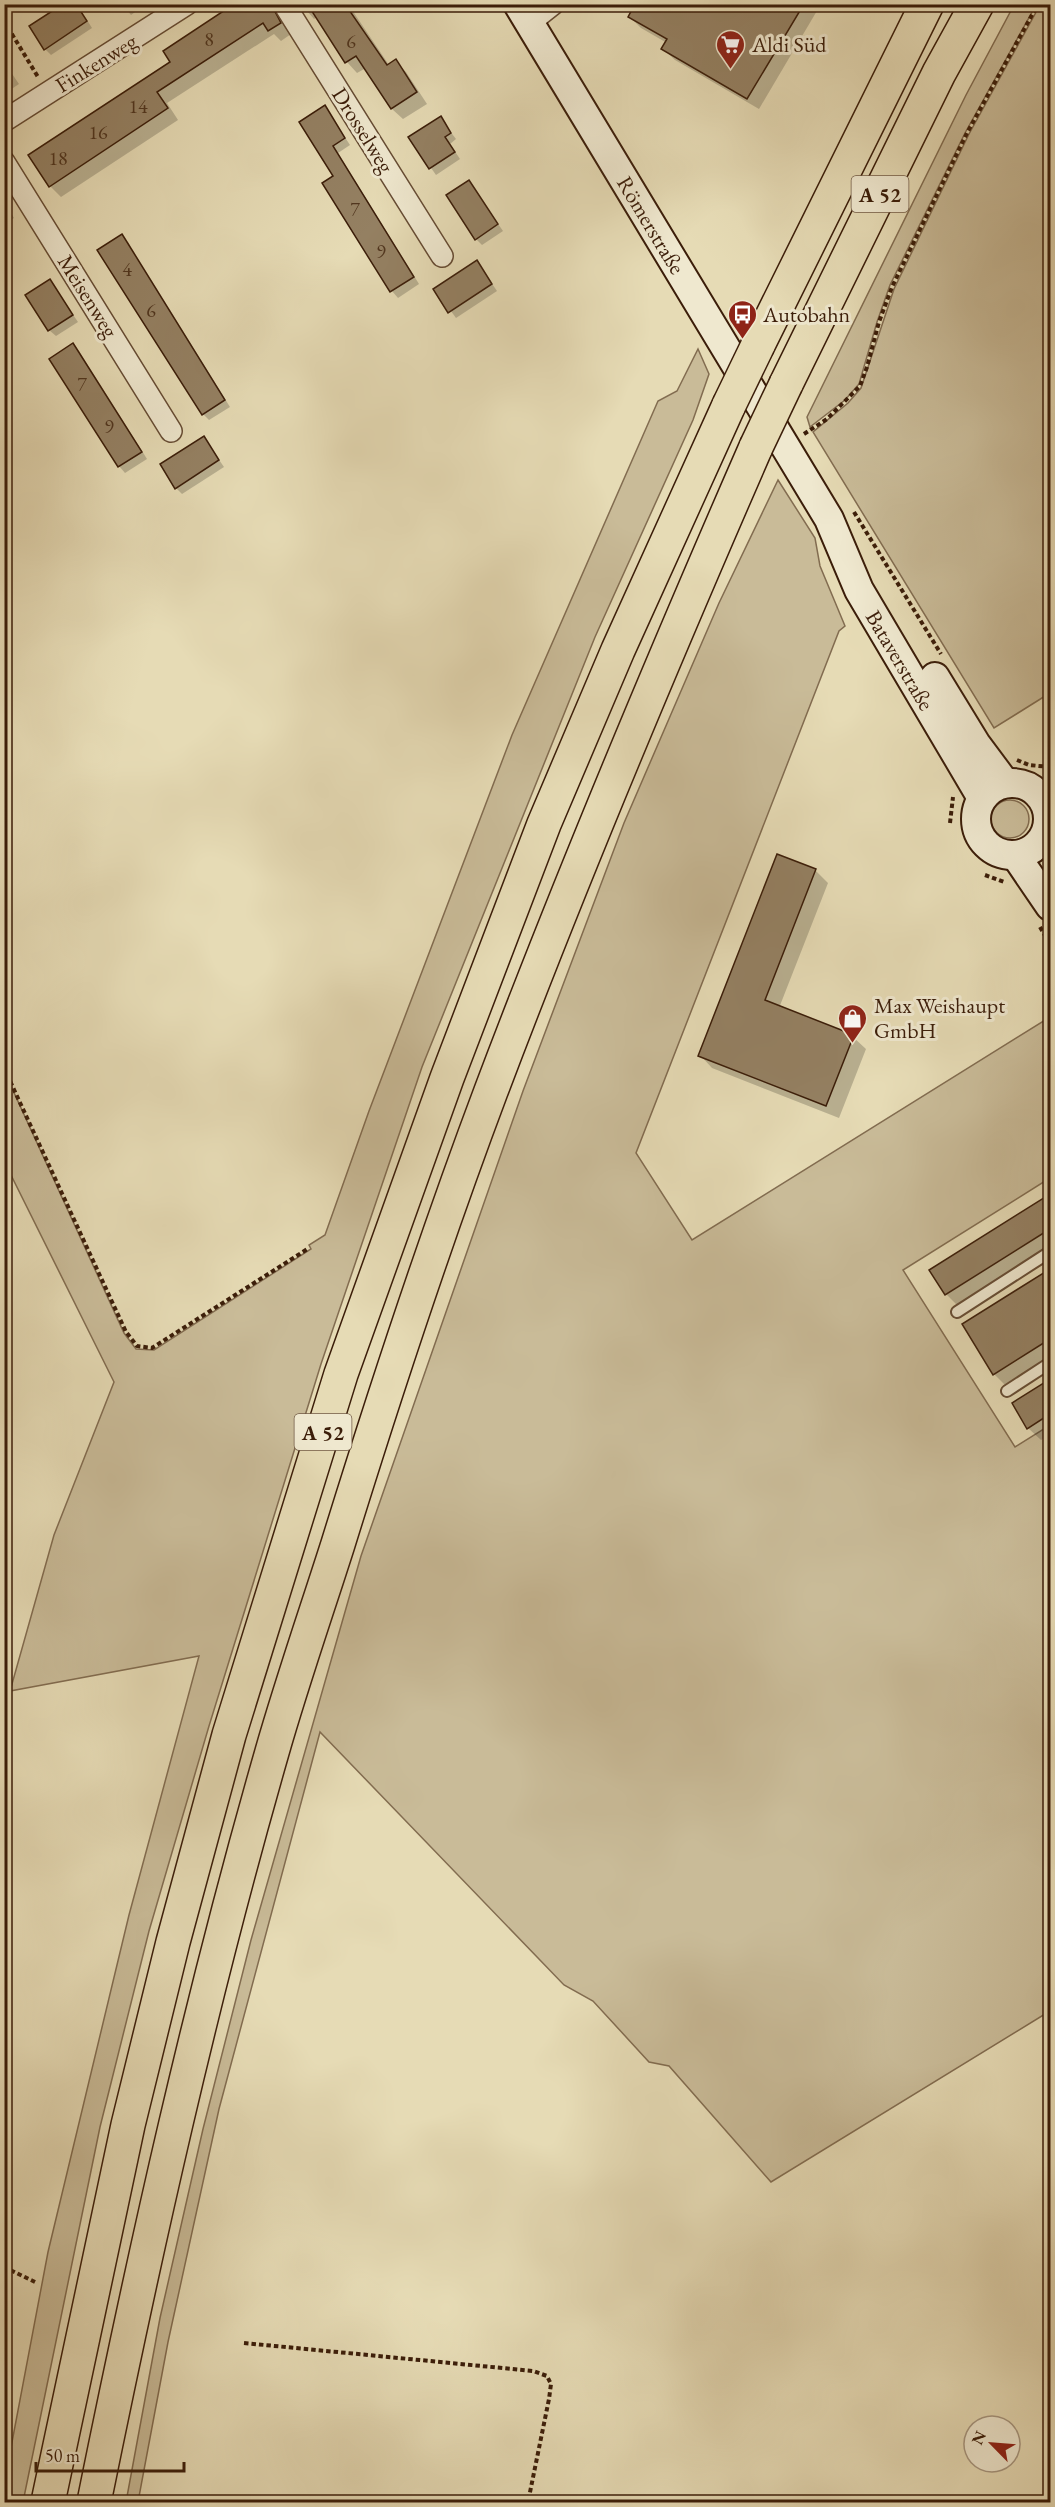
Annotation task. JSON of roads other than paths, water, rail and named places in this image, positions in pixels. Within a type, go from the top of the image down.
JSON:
[{"type":"highway","name":"A 52","points":[[48,2502],[128,2126],[172,1942],[229,1735],[341,1374],[447,1078],[544,824],[618,650],[729,405],[927,4]]},
{"type":"highway","name":"A 52","points":[[94,2502],[173,2131],[273,1751],[387,1388],[490,1094],[589,839],[661,666],[771,447],[786,384],[934,84],[977,4]]},
{"type":"street","name":"Finkenweg","points":[[4,121],[187,4]]},
{"type":"street","name":"Drosselweg","points":[[284,4],[442,256]]},
{"type":"street","points":[[524,14],[553,4]]},
{"type":"street","name":"Römerstraße","points":[[524,14],[771,447]]},
{"type":"street","name":"Meisenweg","points":[[4,162],[171,431]]},
{"type":"street","name":"Bataverstraße","points":[[771,447],[840,514],[859,590],[1000,779]]},
{"type":"street","points":[[1000,779],[1022,784],[1036,792],[1044,802],[1049,814],[1046,853],[1030,851],[1016,856],[1003,855],[991,849],[981,840],[976,826],[976,811],[1000,779]]},
{"type":"street","points":[[1016,856],[1050,906]]},
{"type":"lane","points":[[957,1312],[1050,1252]]},
{"type":"lane","points":[[1007,1391],[1050,1363]]},
{"type":"place","name":"Aldi Süd","points":[[731,70]]},
{"type":"place","name":"Autobahn","points":[[742,340]]},
{"type":"place","name":"Max Weishaupt GmbH","points":[[853,1044]]}]
